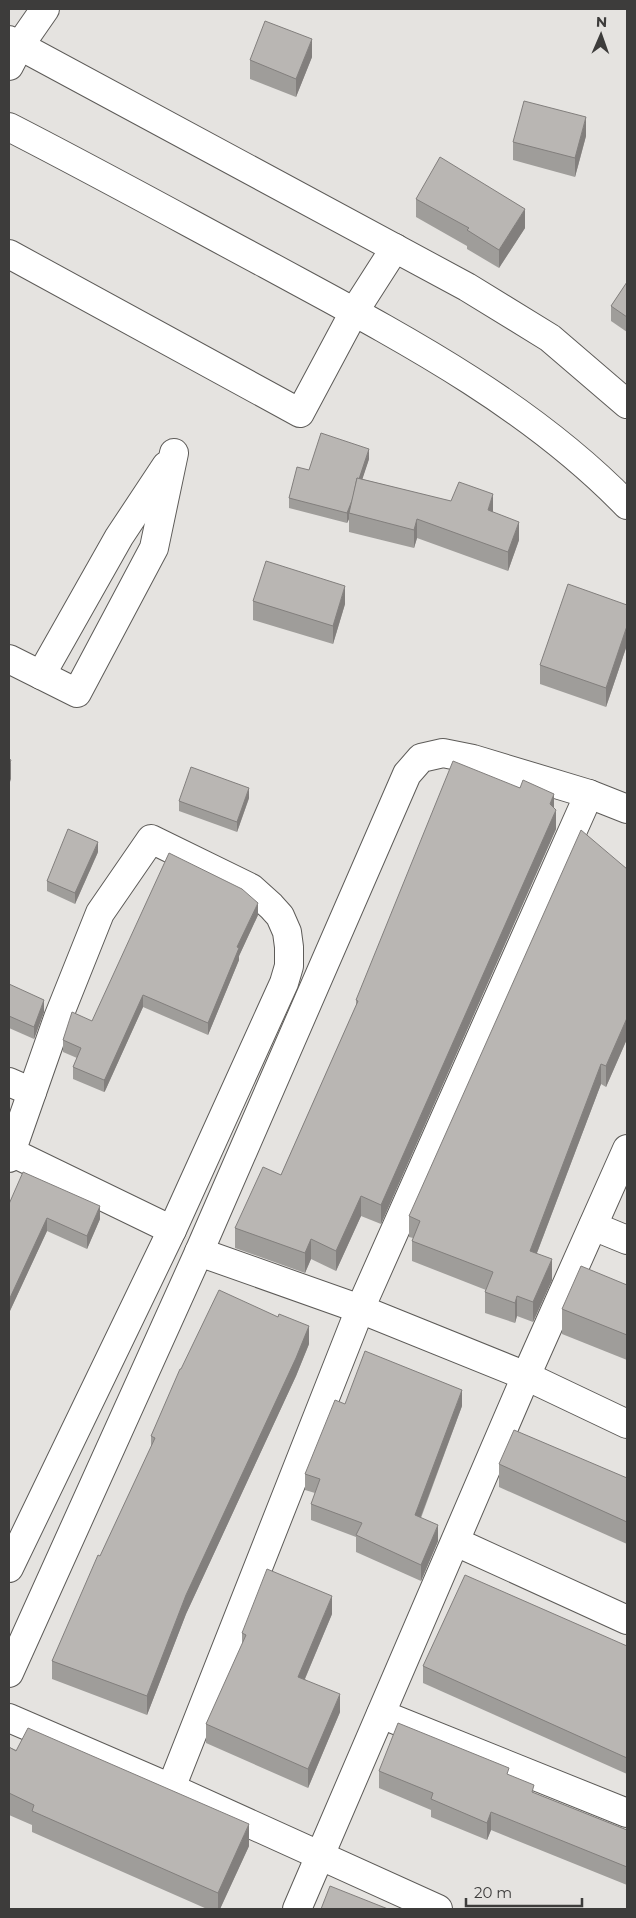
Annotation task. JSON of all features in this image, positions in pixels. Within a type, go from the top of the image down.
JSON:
[{"type":"street","points":[[45,9],[12,54],[389,258],[467,287],[550,338],[627,404]]},
{"type":"street","points":[[9,127],[358,305],[469,378],[557,441],[627,505]]},
{"type":"street","points":[[9,254],[300,412],[358,305],[389,258]]},
{"type":"street","points":[[9,660],[77,693],[154,548],[174,453],[120,537],[41,675]]},
{"type":"street","points":[[9,1673],[198,1252],[402,783],[412,766],[421,758],[443,753],[473,759],[589,794],[627,810]]},
{"type":"street","points":[[171,1788],[360,1309],[589,794]]},
{"type":"street","points":[[9,1568],[172,1230],[284,984],[289,966],[290,947],[287,932],[280,916],[271,906],[251,888],[151,839],[100,913],[58,1018],[20,1087],[10,1154],[172,1230]]},
{"type":"street","points":[[297,1909],[526,1376],[627,1148]]},
{"type":"street","points":[[592,1226],[627,1240]]},
{"type":"street","points":[[198,1252],[360,1309],[526,1376],[627,1424]]},
{"type":"street","points":[[456,1542],[627,1620]]},
{"type":"street","points":[[381,1714],[627,1812]]},
{"type":"street","points":[[9,1718],[171,1788],[438,1909]]},
{"type":"building","points":[[265,21],[312,39],[296,79],[250,60]]},
{"type":"building","points":[[524,101],[586,117],[575,158],[513,142]]},
{"type":"building","points":[[440,157],[525,209],[499,250],[467,230],[469,228],[416,199]]},
{"type":"building","points":[[627,282],[627,317],[611,306]]},
{"type":"building","points":[[321,433],[369,449],[359,479],[357,478],[353,498],[347,513],[289,498],[297,467],[309,470]]},
{"type":"building","points":[[357,478],[451,501],[459,482],[493,494],[488,510],[519,522],[508,552],[417,519],[414,530],[349,513]]},
{"type":"building","points":[[266,561],[345,586],[333,626],[253,601]]},
{"type":"building","points":[[568,584],[627,605],[627,626],[606,688],[540,665]]},
{"type":"building","points":[[453,761],[520,788],[523,780],[554,794],[550,804],[556,810],[381,1205],[361,1196],[336,1251],[311,1239],[305,1253],[235,1228],[263,1167],[281,1175],[358,1001],[356,1000]]},
{"type":"building","points":[[191,767],[249,788],[237,822],[179,801]]},
{"type":"building","points":[[68,829],[98,842],[75,893],[47,881]]},
{"type":"building","points":[[581,830],[627,869],[627,1018],[606,1066],[601,1064],[530,1251],[552,1259],[533,1302],[517,1296],[515,1303],[485,1292],[493,1272],[412,1241],[420,1221],[409,1216]]},
{"type":"building","points":[[169,853],[242,889],[258,903],[237,947],[239,948],[208,1023],[143,995],[104,1080],[73,1067],[81,1048],[63,1040],[72,1012],[92,1021]]},
{"type":"building","points":[[9,984],[44,1000],[34,1027],[9,1016]]},
{"type":"building","points":[[23,1172],[100,1206],[87,1236],[47,1218],[9,1300],[9,1204]]},
{"type":"building","points":[[581,1266],[627,1285],[627,1335],[562,1309]]},
{"type":"building","points":[[219,1290],[278,1317],[279,1314],[309,1326],[186,1595],[147,1696],[52,1661],[98,1555],[100,1556],[155,1438],[151,1436],[180,1369]]},
{"type":"building","points":[[365,1351],[462,1390],[415,1515],[438,1525],[421,1565],[356,1535],[362,1523],[311,1504],[320,1479],[305,1474],[335,1400],[345,1404]]},
{"type":"building","points":[[514,1430],[627,1478],[627,1522],[499,1464]]},
{"type":"building","points":[[267,1569],[332,1596],[298,1677],[340,1694],[308,1769],[206,1724],[246,1635],[242,1633]]},
{"type":"building","points":[[465,1575],[627,1646],[627,1758],[423,1666]]},
{"type":"building","points":[[398,1723],[509,1768],[507,1774],[534,1785],[532,1792],[627,1830],[627,1867],[491,1812],[487,1823],[431,1799],[433,1793],[379,1771]]},
{"type":"building","points":[[28,1728],[249,1824],[218,1893],[32,1811],[34,1805],[9,1793],[9,1747],[16,1751]]},
{"type":"building","points":[[330,1886],[388,1909],[321,1909]]}]
